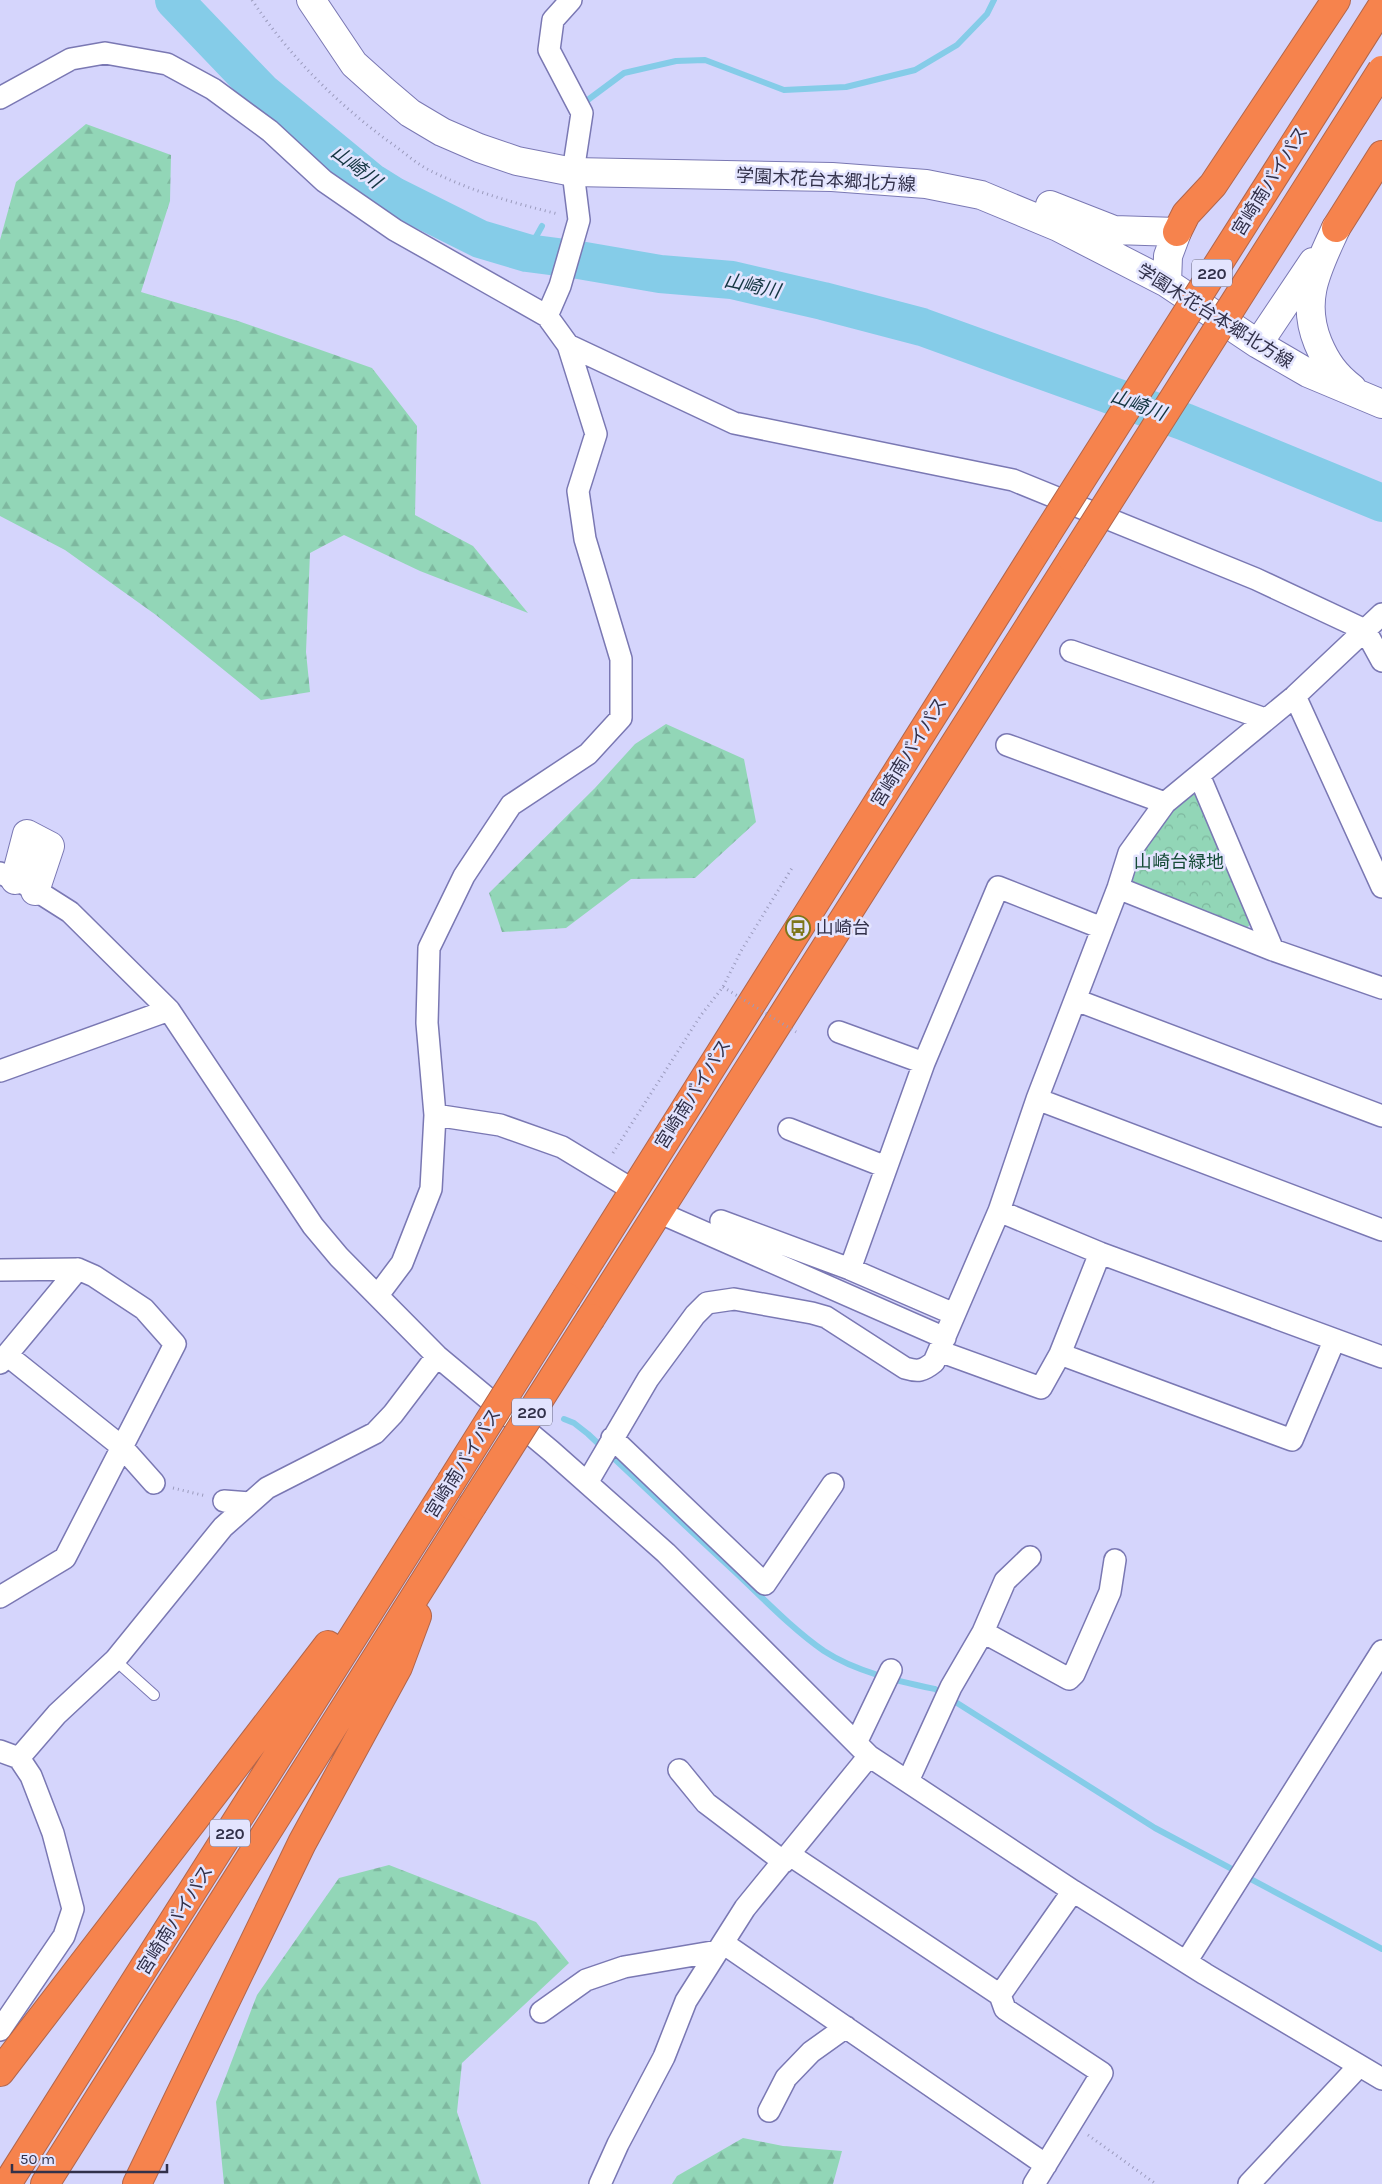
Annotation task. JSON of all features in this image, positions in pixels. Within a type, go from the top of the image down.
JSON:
[{"type":"highway","points":[[1177,232],[1186,214],[1213,185],[1336,0]]},
{"type":"highway","name":"宮崎南バイパス","points":[[7,2184],[1043,540],[1382,6]]},
{"type":"highway","name":"宮崎南バイパス","points":[[45,2184],[472,1506],[1382,70]]},
{"type":"highway","points":[[1336,228],[1382,155]]},
{"type":"highway","points":[[0,2072],[185,1829],[304,1679],[364,1595],[413,1542]]},
{"type":"highway","points":[[137,2184],[302,1843],[398,1667],[439,1561]]},
{"type":"main road","name":"学園木花台本郷北方線","points":[[311,0],[354,64],[410,112],[442,132],[479,148],[518,161],[573,172],[832,176],[926,184],[980,195],[1058,227],[1167,284],[1258,344],[1308,373],[1373,401]]},
{"type":"main road","points":[[980,195],[1012,192],[1114,230],[1177,232],[1168,256],[1167,284]]},
{"type":"main road","points":[[1258,344],[1336,228]]},
{"type":"main road","points":[[1336,228],[1316,274],[1309,304],[1311,327],[1321,351],[1336,376],[1373,401]]},
{"type":"street","points":[[547,316],[560,286],[578,227],[573,172],[582,113],[549,50],[553,20],[571,0]]},
{"type":"street","points":[[0,98],[71,59],[105,54],[167,64],[213,89],[270,131],[324,182],[395,230],[547,316],[568,345],[596,434],[578,491],[585,539],[621,659],[621,718],[588,754],[511,805],[464,876],[429,948],[427,1023],[435,1114],[431,1189],[402,1263],[378,1295]]},
{"type":"street","points":[[568,345],[734,423],[1012,480],[1256,579],[1365,630],[1382,661]]},
{"type":"street","points":[[587,1483],[648,1379],[695,1315],[707,1303],[734,1299],[819,1315],[837,1323],[905,1368],[918,1372],[934,1362],[998,1210],[1037,1098],[1076,1000],[1118,888],[1129,853],[1165,803],[1295,696],[1382,614]]},
{"type":"street","points":[[1071,651],[1266,719]]},
{"type":"street","points":[[1295,696],[1382,887]]},
{"type":"street","points":[[1007,745],[1165,803]]},
{"type":"street","points":[[1200,775],[1273,950]]},
{"type":"street","points":[[17,881],[70,912],[169,1010],[313,1226],[339,1257],[436,1356],[587,1483],[666,1554],[862,1749],[1073,1891],[1186,1962],[1382,2079]]},
{"type":"street","points":[[850,1269],[924,1063],[998,887],[1102,928]]},
{"type":"street","points":[[1118,888],[1273,950],[1382,988]]},
{"type":"street","points":[[1076,1000],[1382,1116]]},
{"type":"street","points":[[0,1071],[169,1010]]},
{"type":"street","points":[[839,1032],[924,1063]]},
{"type":"street","points":[[1037,1098],[1382,1230]]},
{"type":"street","points":[[435,1114],[500,1125],[562,1147],[603,1170],[633,1190]]},
{"type":"street","points":[[789,1128],[886,1168]]},
{"type":"street","points":[[998,1210],[1100,1253],[1382,1357]]},
{"type":"street","points":[[658,1212],[942,1345],[1041,1388],[1060,1354],[1100,1253]]},
{"type":"street","points":[[721,1220],[850,1269],[954,1314]]},
{"type":"street","points":[[78,1269],[4,1359],[122,1447],[154,1483]]},
{"type":"street","points":[[0,1270],[78,1269],[94,1276],[144,1309],[175,1344],[65,1558],[0,1597]]},
{"type":"street","points":[[1060,1354],[1292,1440],[1334,1340]]},
{"type":"street","points":[[0,2030],[64,1936],[73,1909],[53,1833],[31,1776],[10,1755],[115,1660],[223,1527],[267,1488],[375,1433],[393,1414],[436,1356]]},
{"type":"street","points":[[612,1438],[764,1584],[833,1484]]},
{"type":"street","points":[[224,1501],[250,1503]]},
{"type":"street","points":[[908,1781],[947,1695],[983,1632],[1006,1581],[1030,1557]]},
{"type":"street","points":[[983,1632],[1069,1679],[1074,1674],[1110,1592],[1115,1560]]},
{"type":"street","points":[[1186,1962],[1382,1651]]},
{"type":"street","points":[[600,2184],[618,2144],[664,2057],[686,2002],[745,1908],[787,1858],[862,1749],[889,1675]]},
{"type":"street","points":[[679,1770],[706,1803],[787,1858],[1000,1995],[1005,2009],[1102,2074],[1034,2184]]},
{"type":"street","points":[[1000,1995],[1073,1891]]},
{"type":"street","points":[[541,2012],[586,1980],[624,1967],[721,1947],[846,2027],[1046,2165]]},
{"type":"street","points":[[769,2112],[786,2078],[811,2052],[846,2027]]},
{"type":"street","points":[[1249,2184],[1359,2066]]},
{"type":"lane","points":[[115,1660],[154,1694]]},
{"type":"path","points":[[603,1170],[701,1016],[723,987],[741,951],[792,868]]},
{"type":"path","points":[[723,987],[796,1032]]},
{"type":"path","points":[[154,1483],[224,1501]]},
{"type":"path","points":[[1072,2123],[1156,2184]]},
{"type":"green space","points":[[86,124],[171,155],[170,201],[141,292],[238,321],[372,368],[417,426],[415,515],[473,546],[528,613],[420,571],[344,535],[310,553],[306,652],[310,692],[261,700],[156,615],[65,550],[0,516],[0,240],[16,182]]},
{"type":"green space","points":[[666,724],[744,759],[756,822],[695,878],[631,879],[566,928],[502,932],[489,893],[595,788],[635,744]]},
{"type":"green space","name":"山崎台緑地","points":[[1183,795],[1195,795],[1200,803],[1251,924],[1243,931],[1135,889],[1127,872]]},
{"type":"green space","points":[[389,1865],[536,1922],[569,1963],[462,2063],[457,2112],[481,2184],[224,2184],[216,2102],[257,1995],[339,1878]]},
{"type":"green space","points":[[743,2138],[783,2146],[842,2151],[833,2184],[672,2184],[677,2176]]},
{"type":"waterway","name":"山崎川","points":[[174,0],[262,92],[370,181],[394,196],[480,239],[527,253],[660,274],[732,280],[922,327],[1185,422],[1382,503]]},
{"type":"waterway","points":[[585,102],[624,73],[676,61],[705,60],[784,90],[846,87],[915,70],[957,45],[987,14],[994,0]]},
{"type":"waterway","points":[[527,253],[542,226]]},
{"type":"waterway","points":[[564,1419],[574,1423],[588,1434],[777,1612],[824,1651],[863,1670],[935,1689],[1155,1828],[1382,1949]]},
{"type":"place","name":"山崎台","points":[[798,928]]}]
